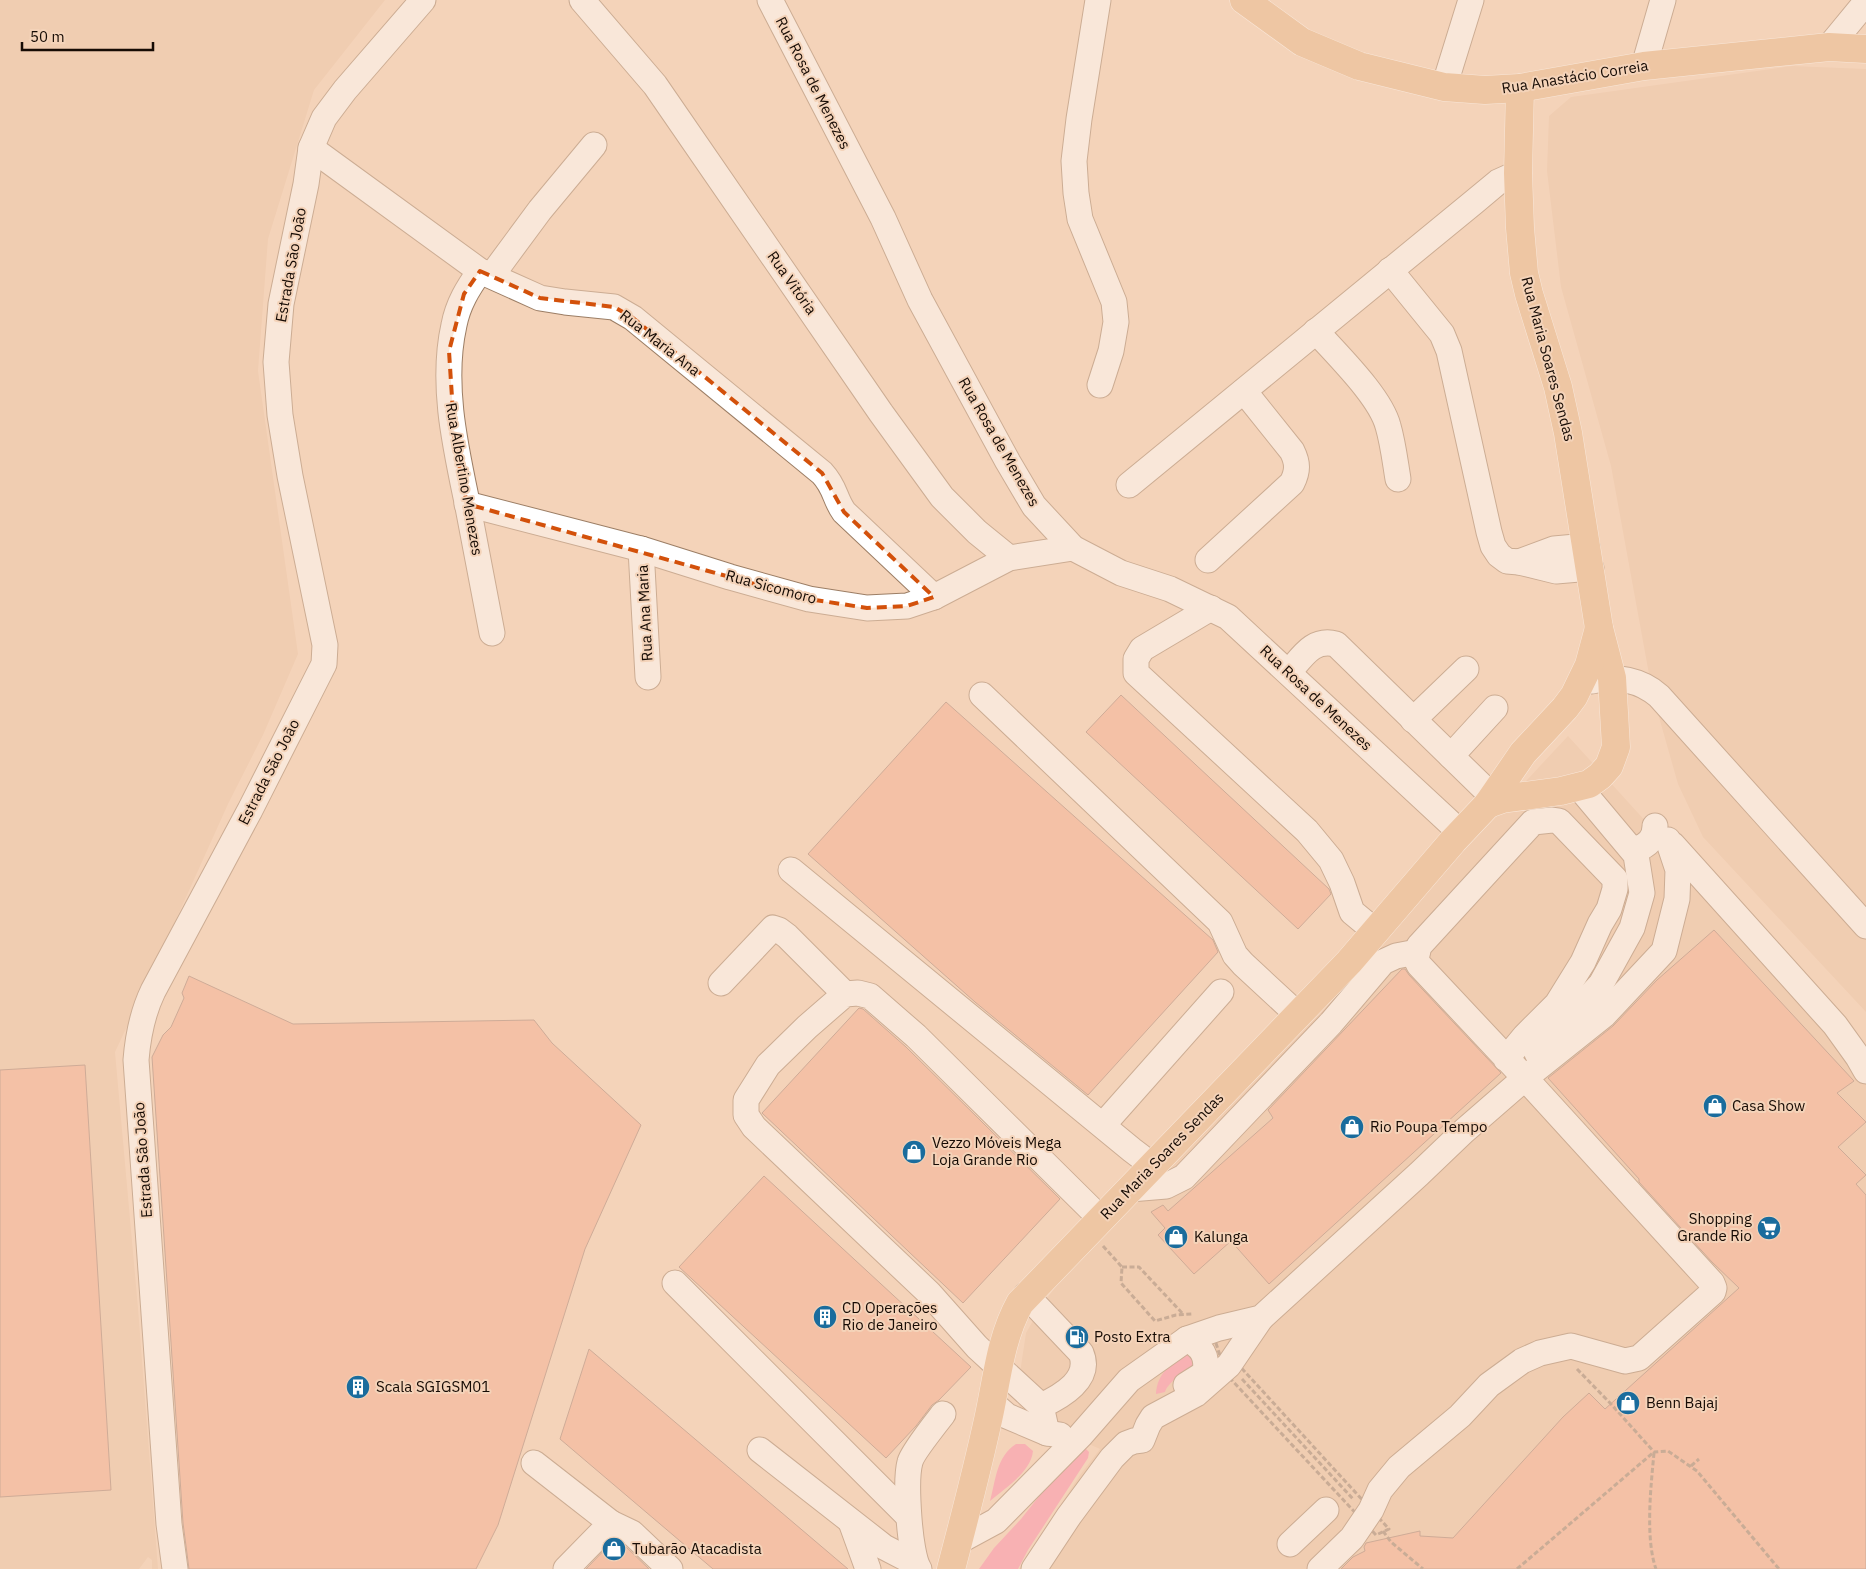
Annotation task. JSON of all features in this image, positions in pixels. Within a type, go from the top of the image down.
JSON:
[{"type":"main road","name":"Rua Anastácio Correia","points":[[1244,0],[1271,9],[1302,42],[1360,66],[1444,87],[1485,90],[1520,88],[1644,66],[1829,46],[1866,49]]},
{"type":"main road","name":"Rua Maria Soares Sendas","points":[[1490,800],[1552,792],[1579,787],[1594,781],[1610,766],[1616,747],[1612,678],[1599,628],[1568,433],[1558,387],[1524,272],[1518,173],[1520,88]]},
{"type":"main road","name":"Rua Maria Soares Sendas","points":[[951,1569],[1010,1323],[1020,1302],[1154,1166],[1349,962],[1490,800],[1523,753],[1565,708],[1580,685],[1589,665],[1599,628]]},
{"type":"main road","points":[[1565,708],[1581,706],[1598,710],[1610,718],[1616,732]]},
{"type":"main road","points":[[1523,753],[1523,769],[1528,780],[1537,787],[1552,792]]},
{"type":"street","name":"Estrada São João","points":[[175,1569],[169,1524],[136,1060],[139,1031],[145,1008],[153,991],[250,810],[324,664],[325,645],[288,467],[280,415],[276,362],[281,304],[306,184],[311,148],[324,118],[345,90],[422,0]]},
{"type":"street","name":"Rua Vitória","points":[[582,0],[655,85],[819,320],[881,413],[942,497],[977,532],[1009,558]]},
{"type":"street","name":"Rua Rosa de Menezes","points":[[770,0],[883,218],[920,300],[1034,506],[1073,548],[1121,573],[1170,589],[1228,617],[1461,833]]},
{"type":"street","points":[[1098,0],[1078,119],[1074,161],[1080,219],[1114,302],[1116,322],[1111,351],[1100,385]]},
{"type":"street","points":[[1444,87],[1471,0]]},
{"type":"street","points":[[1644,66],[1663,0]]},
{"type":"street","points":[[1829,46],[1866,2]]},
{"type":"street","name":"Rua Albertino Menezes","points":[[492,633],[455,444],[449,382],[450,351],[454,324],[464,294],[486,273],[594,145]]},
{"type":"street","name":"Rua Maria Ana","points":[[311,148],[486,273],[540,298],[614,307],[633,318],[822,473],[832,486],[839,506],[844,512],[934,597]]},
{"type":"street","points":[[1129,485],[1498,182],[1518,173]]},
{"type":"street","points":[[1390,270],[1442,334],[1449,351],[1489,532],[1493,546],[1499,555],[1507,561],[1556,571],[1589,557]]},
{"type":"street","points":[[1316,331],[1363,385],[1383,413],[1388,425],[1398,479]]},
{"type":"street","points":[[1208,560],[1292,483],[1297,472],[1297,461],[1292,451],[1244,391]]},
{"type":"street","name":"Rua Sicomoro","points":[[467,504],[641,549],[730,577],[819,600],[867,608],[907,606],[934,597],[1009,558],[1073,548]]},
{"type":"street","name":"Rua Ana Maria","points":[[641,549],[648,677]]},
{"type":"street","points":[[1211,608],[1142,649],[1136,659],[1136,673],[1307,831],[1331,860],[1342,883],[1352,912],[1375,931]]},
{"type":"street","points":[[1289,672],[1312,647],[1319,643],[1336,644],[1451,756],[1490,800]]},
{"type":"street","points":[[1413,720],[1466,670]]},
{"type":"street","points":[[1580,685],[1612,678],[1640,683],[1649,687],[1866,926]]},
{"type":"street","points":[[982,695],[1220,922],[1235,955],[1298,1015]]},
{"type":"street","points":[[1451,756],[1495,708]]},
{"type":"street","points":[[1034,1569],[1069,1516],[1112,1458],[1126,1444],[1142,1440],[1154,1416],[1196,1394],[1229,1363],[1261,1318],[1464,1131],[1516,1069],[1542,1048],[1601,984],[1632,928],[1642,892],[1636,855],[1633,848],[1579,787]]},
{"type":"street","points":[[1320,1569],[1371,1520],[1380,1490],[1399,1467],[1445,1429],[1489,1386],[1522,1361],[1540,1353],[1571,1346],[1625,1361],[1639,1358],[1710,1295],[1714,1288],[1712,1283],[1419,965],[1416,959],[1419,946],[1533,822],[1543,820],[1559,821],[1614,878],[1613,899],[1610,909],[1600,924],[1583,962],[1557,1004],[1525,1036],[1516,1069]]},
{"type":"street","points":[[1633,848],[1645,847],[1655,834],[1662,833]]},
{"type":"street","points":[[1516,1069],[1604,1015],[1664,951],[1677,900],[1678,870],[1662,833]]},
{"type":"street","points":[[1662,833],[1835,1025],[1866,1071]]},
{"type":"street","points":[[1633,848],[1678,870]]},
{"type":"street","points":[[791,870],[1154,1166]]},
{"type":"street","points":[[721,983],[773,928],[787,936],[845,994]]},
{"type":"street","points":[[1130,1189],[1166,1186],[1184,1177],[1246,1128],[1383,962],[1396,956],[1417,952]]},
{"type":"street","points":[[1047,1432],[1041,1406],[977,1347],[929,1293],[754,1127],[746,1115],[746,1100],[768,1065],[845,994],[858,992],[870,996],[916,1036],[1095,1224]]},
{"type":"street","points":[[1103,1126],[1221,992]]},
{"type":"street","points":[[675,1283],[908,1516]]},
{"type":"street","points":[[1026,1295],[1081,1353],[1085,1362],[1083,1372],[1064,1395],[1041,1406]]},
{"type":"street","points":[[958,1541],[996,1521],[1080,1436],[1130,1380],[1187,1340],[1215,1325],[1261,1318]]},
{"type":"street","points":[[1016,1569],[1104,1453],[1141,1410],[1171,1395],[1205,1373],[1207,1364],[1205,1355],[1198,1344],[1187,1340]]},
{"type":"street","points":[[917,1566],[908,1516],[910,1461],[943,1414]]},
{"type":"street","points":[[989,1415],[1007,1416],[1047,1432],[1080,1436]]},
{"type":"street","points":[[989,1415],[1003,1429],[1041,1440],[1050,1447],[1057,1460]]},
{"type":"street","points":[[760,1450],[884,1546],[917,1566]]},
{"type":"street","points":[[534,1463],[611,1523],[632,1534],[670,1569]]},
{"type":"street","points":[[1290,1544],[1326,1510]]},
{"type":"street","points":[[851,1521],[868,1569]]},
{"type":"street","points":[[566,1569],[611,1523]]},
{"type":"path","points":[[1095,1224],[1122,1267],[1121,1283],[1155,1322],[1183,1314]]},
{"type":"path","points":[[1122,1267],[1139,1267],[1183,1314],[1215,1325]]},
{"type":"path","points":[[1215,1325],[1229,1363],[1391,1542],[1423,1569]]},
{"type":"path","points":[[1215,1325],[1229,1363],[1226,1374],[1371,1520]]},
{"type":"path","points":[[1215,1325],[1229,1363]]},
{"type":"path","points":[[1571,1346],[1572,1364],[1654,1452],[1650,1502],[1652,1558],[1656,1569]]},
{"type":"path","points":[[1229,1363],[1236,1361],[1371,1520]]},
{"type":"path","points":[[1517,1569],[1654,1452],[1668,1451],[1691,1466],[1779,1569]]},
{"type":"path","points":[[1691,1466],[1699,1459]]},
{"type":"highlighted area","points":[[480,271],[540,298],[614,307],[633,318],[822,473],[844,512],[934,597],[907,606],[867,608],[809,599],[467,504],[455,444],[449,351],[464,294]]},
{"type":"shaded area","points":[[0,0],[385,0],[314,90],[268,239],[258,371],[298,654],[263,735],[228,804],[115,1052],[138,1308],[158,1569],[152,1569],[152,1560],[148,1557],[139,1569],[0,1569]]},
{"type":"shaded area","points":[[1792,66],[1866,69],[1866,1012],[1703,837],[1678,784],[1653,696],[1611,466],[1561,287],[1547,171],[1549,116],[1571,97]]},
{"type":"shaded area","points":[[1568,736],[1832,1026],[1866,1078],[1866,1569],[1019,1569],[1080,1475],[1100,1449],[1024,1415],[1016,1399],[1026,1333],[1042,1305],[1062,1278]]},
{"type":"shaded area","points":[[1185,1350],[1201,1360],[1170,1383],[1165,1392],[1156,1394],[1162,1375]]},
{"type":"shaded area","points":[[1016,1444],[1025,1444],[1033,1451],[1028,1466],[990,1501],[1004,1455]]},
{"type":"shaded area","points":[[1085,1448],[1089,1452],[1088,1458],[1028,1550],[1018,1569],[979,1569],[994,1548],[1021,1519],[1059,1471]]},
{"type":"building","points":[[1121,695],[1329,889],[1331,894],[1298,929],[1086,732]]},
{"type":"building","points":[[946,702],[1213,940],[1218,952],[1088,1095],[975,1002],[808,854]]},
{"type":"building","name":"Shopping Grande Rio","points":[[1714,930],[1854,1081],[1837,1093],[1866,1122],[1838,1147],[1866,1175],[1856,1184],[1866,1195],[1866,1569],[1341,1569],[1353,1557],[1365,1551],[1366,1543],[1420,1531],[1420,1536],[1453,1538],[1563,1417],[1589,1393],[1605,1409],[1739,1288],[1712,1262],[1639,1182],[1639,1179],[1548,1078],[1613,1026],[1657,980]]},
{"type":"building","name":"Rio Poupa Tempo","points":[[1402,969],[1405,969],[1501,1073],[1269,1284],[1231,1241],[1194,1274],[1158,1235],[1165,1228],[1151,1212],[1163,1205],[1168,1211],[1273,1118],[1268,1110]]},
{"type":"building","name":"Scala SGIGSM01","points":[[189,976],[293,1024],[534,1020],[552,1043],[641,1125],[585,1249],[498,1525],[476,1569],[189,1569],[183,1523],[152,1057],[163,1035],[171,1027],[184,998],[182,993]]},
{"type":"building","name":"Vezzo Móveis Mega Loja Grande Rio","points":[[859,1008],[863,1009],[906,1047],[1060,1199],[963,1303],[762,1113]]},
{"type":"building","points":[[85,1065],[111,1490],[0,1497],[0,1070]]},
{"type":"building","name":"CD Operações Rio de Janeiro","points":[[764,1176],[971,1367],[932,1405],[916,1426],[886,1458],[679,1267]]},
{"type":"building","points":[[589,1349],[848,1569],[713,1569],[560,1439]]},
{"type":"building","points":[[614,1540],[624,1545],[649,1569],[586,1569]]},
{"type":"place","name":"Casa Show","points":[[1715,1106]]},
{"type":"place","name":"Rio Poupa Tempo","points":[[1352,1127]]},
{"type":"place","name":"Vezzo Móveis Mega Loja Grande Rio","points":[[914,1152]]},
{"type":"place","name":"Shopping Grande Rio","points":[[1769,1228]]},
{"type":"place","name":"Kalunga","points":[[1176,1237]]},
{"type":"place","name":"CD Operações Rio de Janeiro","points":[[825,1317]]},
{"type":"place","name":"Posto Extra","points":[[1077,1337]]},
{"type":"place","name":"Scala SGIGSM01","points":[[358,1387]]},
{"type":"place","name":"Benn Bajaj","points":[[1628,1403]]},
{"type":"place","name":"Tubarão Atacadista","points":[[614,1549]]}]
